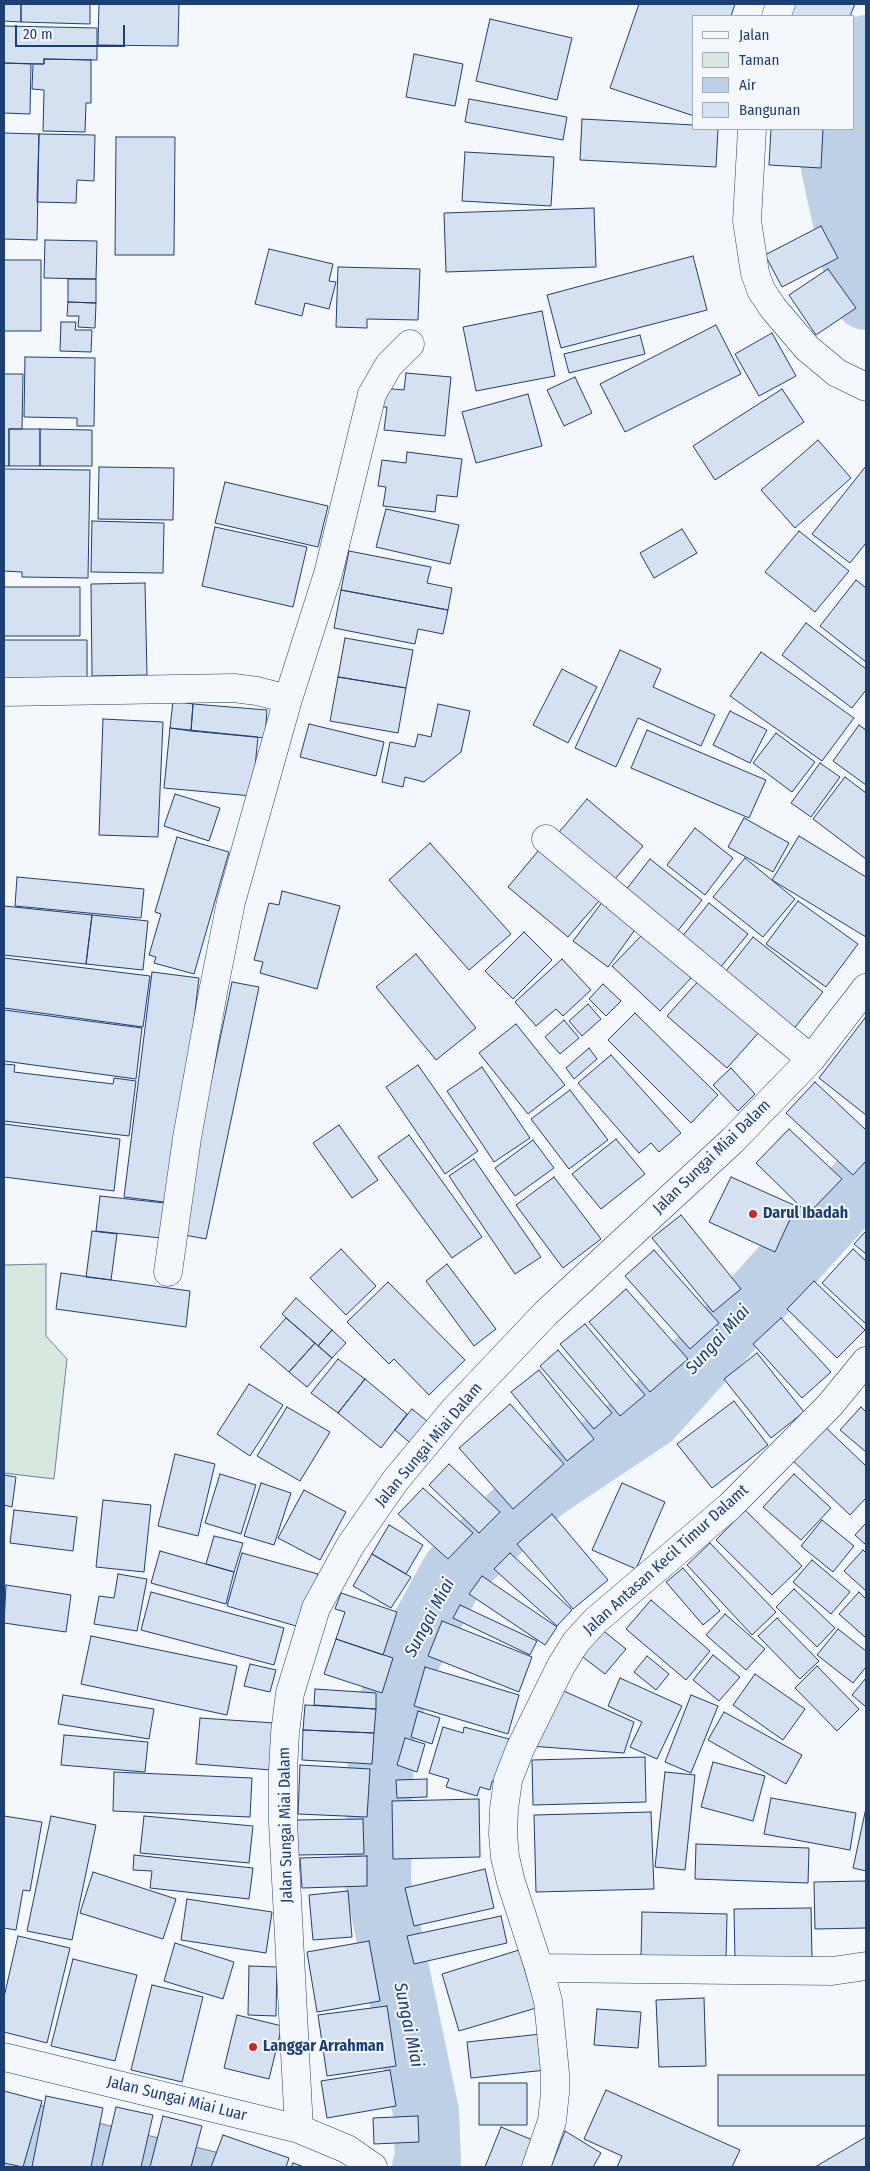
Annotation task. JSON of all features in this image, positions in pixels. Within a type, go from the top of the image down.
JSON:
[{"type":"street","points":[[752,130],[747,221],[755,273],[761,290],[773,308],[807,348],[837,373],[866,387]]},
{"type":"street","points":[[168,1272],[189,1128],[229,911],[288,699],[328,574],[372,394],[389,365],[410,344]]},
{"type":"street","points":[[4,692],[234,688],[257,691],[288,699]]},
{"type":"street","points":[[546,838],[811,1059]]},
{"type":"street","name":"Jalan Sungai Miai Dalam","points":[[299,2128],[283,1822],[283,1771],[290,1693],[316,1608],[350,1546],[395,1481],[454,1410],[546,1313],[733,1140],[811,1059],[866,988]]},
{"type":"street","name":"Jalan Antasan Kecil Timur Dalamt","points":[[536,2167],[552,2121],[555,2073],[548,2002],[509,1874],[503,1834],[508,1780],[520,1749],[561,1666],[576,1642],[595,1622],[730,1506],[830,1406],[866,1361]]},
{"type":"street","points":[[539,1968],[832,1971],[866,1966]]},
{"type":"street","name":"Jalan Sungai Miai Luar","points":[[4,2057],[299,2128],[347,2149],[373,2167]]},
{"type":"green space","points":[[46,1264],[46,1336],[67,1359],[54,1479],[4,1473],[4,1265]]},
{"type":"water","points":[[4,2094],[98,2123],[276,2167],[4,2167]]},
{"type":"building","points":[[4,4],[21,4],[21,22],[4,21]]},
{"type":"building","points":[[21,4],[90,4],[90,24],[21,22]]},
{"type":"building","points":[[99,4],[179,4],[178,46],[98,45]]},
{"type":"building","points":[[639,4],[735,4],[731,15],[692,15],[692,115],[610,88]]},
{"type":"building","points":[[790,4],[855,4],[850,15],[784,15]]},
{"type":"building","points":[[490,19],[572,38],[557,100],[476,81]]},
{"type":"building","points":[[4,26],[97,28],[97,60],[44,59],[44,64],[4,63]]},
{"type":"building","points":[[414,54],[463,64],[455,106],[406,97]]},
{"type":"building","points":[[44,59],[91,60],[91,103],[86,103],[85,132],[43,131],[44,90],[32,89],[33,64],[44,64]]},
{"type":"building","points":[[4,63],[31,64],[30,114],[4,113]]},
{"type":"building","points":[[469,99],[567,117],[563,140],[465,122]]},
{"type":"building","points":[[582,119],[692,125],[692,130],[718,130],[716,167],[580,160]]},
{"type":"building","points":[[771,130],[823,130],[821,168],[769,165]]},
{"type":"building","points":[[4,133],[39,134],[37,240],[4,239]]},
{"type":"building","points":[[39,134],[95,135],[94,181],[77,180],[76,203],[37,202]]},
{"type":"building","points":[[116,137],[175,137],[174,255],[115,255]]},
{"type":"building","points":[[465,152],[554,157],[551,206],[462,201]]},
{"type":"building","points":[[594,208],[596,267],[446,272],[444,213]]},
{"type":"building","points":[[821,226],[838,258],[782,287],[765,255]]},
{"type":"building","points":[[45,240],[97,241],[96,279],[44,278]]},
{"type":"building","points":[[269,249],[333,264],[329,281],[336,282],[329,309],[305,303],[302,316],[255,304]]},
{"type":"building","points":[[693,256],[707,310],[561,348],[547,295]]},
{"type":"building","points":[[4,260],[41,260],[41,331],[4,331]]},
{"type":"building","points":[[338,267],[420,269],[418,320],[367,319],[367,328],[336,327]]},
{"type":"building","points":[[828,269],[856,308],[816,335],[789,295]]},
{"type":"building","points":[[68,279],[96,279],[96,303],[68,302]]},
{"type":"building","points":[[68,302],[96,303],[95,328],[78,327],[79,316],[67,316]]},
{"type":"building","points":[[542,311],[555,376],[476,391],[463,327]]},
{"type":"building","points":[[61,322],[76,322],[75,330],[92,330],[91,352],[60,351]]},
{"type":"building","points":[[716,325],[741,374],[625,432],[600,384]]},
{"type":"building","points":[[772,333],[796,376],[759,396],[735,354]]},
{"type":"building","points":[[640,335],[645,354],[569,373],[564,354]]},
{"type":"building","points":[[25,357],[95,358],[94,426],[77,426],[77,418],[24,417]]},
{"type":"building","points":[[406,373],[451,377],[445,436],[384,430],[387,407],[380,407],[382,388],[404,390]]},
{"type":"building","points":[[4,374],[23,374],[22,429],[9,429],[9,466],[4,466]]},
{"type":"building","points":[[575,377],[592,413],[564,426],[547,390]]},
{"type":"building","points":[[782,389],[804,422],[715,480],[693,446]]},
{"type":"building","points":[[528,394],[542,446],[476,463],[462,412]]},
{"type":"building","points":[[9,429],[40,429],[40,466],[9,466]]},
{"type":"building","points":[[40,429],[92,430],[92,466],[40,466]]},
{"type":"building","points":[[818,440],[851,478],[795,528],[761,490]]},
{"type":"building","points":[[407,452],[462,459],[457,497],[437,495],[435,512],[383,506],[386,487],[378,486],[382,460],[406,463]]},
{"type":"building","points":[[866,466],[866,543],[850,563],[812,534]]},
{"type":"building","points":[[99,467],[174,468],[173,520],[98,519]]},
{"type":"building","points":[[4,469],[90,470],[88,578],[22,577],[22,572],[4,571]]},
{"type":"building","points":[[225,482],[328,506],[318,547],[215,523]]},
{"type":"building","points":[[386,509],[459,525],[450,564],[376,547]]},
{"type":"building","points":[[92,521],[164,523],[163,573],[91,572]]},
{"type":"building","points":[[215,527],[307,547],[293,607],[202,586]]},
{"type":"building","points":[[682,529],[697,553],[654,578],[640,553]]},
{"type":"building","points":[[799,531],[849,571],[815,612],[765,572]]},
{"type":"building","points":[[349,551],[431,567],[427,583],[452,588],[448,610],[341,590]]},
{"type":"building","points":[[856,580],[866,588],[866,662],[820,626]]},
{"type":"building","points":[[145,583],[147,675],[92,676],[91,584]]},
{"type":"building","points":[[4,587],[80,587],[80,636],[4,636]]},
{"type":"building","points":[[341,590],[448,610],[443,634],[418,629],[415,644],[334,628]]},
{"type":"building","points":[[806,623],[866,669],[866,690],[852,708],[782,655]]},
{"type":"building","points":[[345,638],[413,650],[406,688],[338,677]]},
{"type":"building","points":[[4,640],[87,640],[87,684],[4,684]]},
{"type":"building","points":[[620,650],[661,669],[653,687],[715,715],[701,746],[638,718],[616,767],[575,748]]},
{"type":"building","points":[[761,652],[854,718],[822,761],[730,696]]},
{"type":"building","points":[[562,669],[597,687],[568,743],[533,725]]},
{"type":"building","points":[[338,677],[406,688],[398,733],[330,721]]},
{"type":"building","points":[[173,701],[193,704],[191,731],[170,728]]},
{"type":"building","points":[[193,704],[267,710],[265,738],[191,731]]},
{"type":"building","points":[[438,704],[470,711],[461,752],[424,782],[405,777],[403,787],[382,782],[390,742],[415,747],[418,734],[431,737]]},
{"type":"building","points":[[730,711],[767,730],[750,763],[713,745]]},
{"type":"building","points":[[103,719],[163,722],[158,837],[99,835]]},
{"type":"building","points":[[309,724],[384,742],[376,776],[300,757]]},
{"type":"building","points":[[859,725],[866,730],[866,785],[833,761]]},
{"type":"building","points":[[170,728],[258,737],[252,796],[164,788]]},
{"type":"building","points":[[647,730],[766,780],[749,818],[631,768]]},
{"type":"building","points":[[776,733],[815,762],[792,792],[753,763]]},
{"type":"building","points":[[820,763],[840,777],[811,817],[791,803]]},
{"type":"building","points":[[845,777],[866,793],[866,859],[813,819]]},
{"type":"building","points":[[175,794],[220,808],[209,841],[164,826]]},
{"type":"building","points":[[587,799],[643,846],[610,885],[555,837]]},
{"type":"building","points":[[744,818],[789,843],[773,872],[728,847]]},
{"type":"building","points":[[695,828],[733,858],[705,895],[667,865]]},
{"type":"building","points":[[799,836],[866,877],[866,937],[772,880]]},
{"type":"building","points":[[177,837],[229,852],[194,974],[154,963],[156,957],[149,955],[161,914],[155,912]]},
{"type":"building","points":[[430,843],[511,934],[469,970],[389,880]]},
{"type":"building","points":[[544,844],[605,894],[568,937],[508,887]]},
{"type":"building","points":[[745,858],[795,899],[763,937],[713,897]]},
{"type":"building","points":[[650,859],[702,900],[673,937],[622,895]]},
{"type":"building","points":[[17,877],[144,889],[141,918],[15,906]]},
{"type":"building","points":[[282,891],[340,906],[317,989],[260,973],[263,962],[254,960],[269,903],[279,905]]},
{"type":"building","points":[[603,901],[637,927],[608,967],[573,941]]},
{"type":"building","points":[[798,901],[858,944],[826,987],[766,944]]},
{"type":"building","points":[[709,903],[748,934],[719,969],[681,938]]},
{"type":"building","points":[[4,906],[92,915],[86,964],[4,955]]},
{"type":"building","points":[[92,915],[148,921],[143,970],[86,964]]},
{"type":"building","points":[[524,932],[552,960],[513,999],[485,971]]},
{"type":"building","points":[[644,933],[691,978],[660,1011],[612,966]]},
{"type":"building","points":[[753,937],[823,992],[792,1031],[722,976]]},
{"type":"building","points":[[416,954],[476,1028],[436,1060],[376,987]]},
{"type":"building","points":[[4,958],[150,976],[143,1027],[4,1008]]},
{"type":"building","points":[[562,959],[591,990],[563,1016],[556,1009],[536,1026],[515,1002]]},
{"type":"building","points":[[152,972],[199,978],[172,1203],[124,1197]]},
{"type":"building","points":[[701,978],[761,1030],[727,1068],[667,1016]]},
{"type":"building","points":[[232,982],[259,987],[206,1239],[179,1234]]},
{"type":"building","points":[[603,984],[621,1001],[606,1016],[589,999]]},
{"type":"building","points":[[588,1004],[601,1019],[582,1036],[569,1021]]},
{"type":"building","points":[[4,1010],[142,1028],[136,1079],[4,1061]]},
{"type":"building","points":[[635,1013],[718,1095],[691,1123],[608,1040]]},
{"type":"building","points":[[866,1019],[866,1115],[819,1078]]},
{"type":"building","points":[[564,1020],[579,1038],[560,1054],[545,1037]]},
{"type":"building","points":[[516,1024],[565,1085],[528,1114],[479,1053]]},
{"type":"building","points":[[589,1048],[597,1059],[574,1079],[566,1068]]},
{"type":"building","points":[[611,1055],[681,1133],[659,1152],[651,1143],[639,1153],[578,1083]]},
{"type":"building","points":[[4,1064],[15,1065],[14,1072],[113,1084],[114,1078],[136,1081],[129,1136],[4,1121]]},
{"type":"building","points":[[418,1065],[478,1151],[445,1174],[386,1087]]},
{"type":"building","points":[[482,1067],[530,1138],[494,1162],[447,1091]]},
{"type":"building","points":[[731,1068],[755,1094],[738,1111],[713,1085]]},
{"type":"building","points":[[815,1082],[866,1130],[866,1161],[853,1175],[786,1113]]},
{"type":"building","points":[[570,1090],[608,1140],[569,1169],[531,1119]]},
{"type":"building","points":[[4,1124],[120,1139],[114,1191],[4,1177]]},
{"type":"building","points":[[339,1125],[378,1180],[352,1198],[313,1143]]},
{"type":"building","points":[[789,1129],[842,1179],[808,1214],[756,1163]]},
{"type":"building","points":[[409,1135],[482,1237],[452,1258],[378,1157]]},
{"type":"building","points":[[616,1139],[645,1174],[601,1209],[572,1174]]},
{"type":"building","points":[[533,1140],[554,1168],[515,1196],[495,1168]]},
{"type":"building","points":[[474,1159],[541,1257],[515,1274],[449,1176]]},
{"type":"building","points":[[554,1177],[601,1239],[563,1268],[516,1205]]},
{"type":"building","name":"Darul Ibadah","points":[[731,1177],[796,1206],[775,1252],[709,1222]]},
{"type":"building","points":[[100,1196],[174,1204],[170,1239],[96,1231]]},
{"type":"building","points":[[681,1215],[741,1289],[713,1312],[652,1238]]},
{"type":"building","points":[[92,1231],[117,1234],[111,1280],[86,1277]]},
{"type":"building","points":[[866,1231],[866,1254],[854,1244]]},
{"type":"building","points":[[341,1249],[376,1286],[346,1315],[310,1278]]},
{"type":"building","points":[[853,1249],[866,1261],[866,1324],[822,1283]]},
{"type":"building","points":[[654,1250],[719,1323],[690,1349],[625,1276]]},
{"type":"building","points":[[447,1264],[496,1329],[474,1346],[426,1281]]},
{"type":"building","points":[[61,1273],[190,1291],[186,1327],[56,1309]]},
{"type":"building","points":[[814,1281],[865,1330],[837,1358],[787,1309]]},
{"type":"building","points":[[388,1282],[465,1360],[429,1395],[394,1359],[389,1364],[347,1322]]},
{"type":"building","points":[[626,1289],[688,1359],[650,1392],[589,1322]]},
{"type":"building","points":[[296,1298],[332,1330],[318,1346],[282,1314]]},
{"type":"building","points":[[286,1318],[315,1343],[289,1372],[260,1347]]},
{"type":"building","points":[[781,1318],[831,1372],[802,1398],[753,1344]]},
{"type":"building","points":[[585,1324],[645,1395],[620,1416],[560,1344]]},
{"type":"building","points":[[332,1330],[346,1343],[332,1358],[318,1346]]},
{"type":"building","points":[[315,1343],[332,1358],[307,1387],[289,1372]]},
{"type":"building","points":[[558,1350],[612,1413],[594,1429],[540,1366]]},
{"type":"building","points":[[757,1353],[804,1412],[771,1438],[724,1379]]},
{"type":"building","points":[[338,1359],[365,1379],[338,1413],[311,1393]]},
{"type":"building","points":[[539,1370],[594,1439],[567,1461],[511,1392]]},
{"type":"building","points":[[365,1379],[407,1414],[381,1448],[338,1413]]},
{"type":"building","points":[[249,1384],[283,1405],[250,1456],[217,1434]]},
{"type":"building","points":[[734,1401],[768,1445],[712,1488],[677,1444]]},
{"type":"building","points":[[510,1404],[564,1464],[513,1509],[459,1448]]},
{"type":"building","points":[[287,1407],[330,1432],[300,1481],[257,1456]]},
{"type":"building","points":[[861,1407],[866,1412],[866,1452],[840,1430]]},
{"type":"building","points":[[412,1409],[432,1425],[415,1447],[395,1430]]},
{"type":"building","points":[[820,1422],[866,1466],[866,1498],[850,1515],[788,1456]]},
{"type":"building","points":[[175,1454],[215,1464],[198,1536],[158,1526]]},
{"type":"building","points":[[449,1464],[500,1512],[479,1533],[429,1485]]},
{"type":"building","points":[[220,1474],[256,1485],[241,1534],[205,1523]]},
{"type":"building","points":[[794,1474],[831,1508],[801,1540],[763,1507]]},
{"type":"building","points":[[4,1475],[16,1477],[12,1507],[4,1505]]},
{"type":"building","points":[[261,1483],[291,1493],[274,1545],[244,1536]]},
{"type":"building","points":[[622,1483],[665,1502],[636,1569],[592,1550]]},
{"type":"building","points":[[423,1488],[473,1533],[448,1559],[398,1514]]},
{"type":"building","points":[[304,1490],[346,1512],[320,1560],[278,1538]]},
{"type":"building","points":[[103,1500],[151,1505],[144,1572],[96,1567]]},
{"type":"building","points":[[14,1510],[77,1517],[73,1551],[10,1543]]},
{"type":"building","points":[[745,1510],[802,1566],[772,1595],[716,1540]]},
{"type":"building","points":[[552,1514],[608,1580],[573,1609],[517,1544]]},
{"type":"building","points":[[822,1520],[854,1546],[833,1572],[801,1546]]},
{"type":"building","points":[[866,1523],[866,1545],[855,1535]]},
{"type":"building","points":[[389,1525],[423,1545],[406,1574],[372,1554]]},
{"type":"building","points":[[214,1536],[243,1543],[234,1572],[206,1564]]},
{"type":"building","points":[[710,1543],[776,1612],[752,1635],[687,1565]]},
{"type":"building","points":[[863,1550],[866,1553],[866,1591],[844,1571]]},
{"type":"building","points":[[160,1551],[234,1572],[226,1604],[151,1583]]},
{"type":"building","points":[[242,1553],[318,1574],[303,1628],[227,1606]]},
{"type":"building","points":[[510,1553],[572,1610],[557,1626],[494,1569]]},
{"type":"building","points":[[372,1554],[411,1577],[391,1608],[353,1586]]},
{"type":"building","points":[[812,1560],[850,1592],[831,1614],[793,1582]]},
{"type":"building","points":[[683,1568],[720,1611],[703,1625],[666,1582]]},
{"type":"building","points":[[118,1574],[147,1579],[137,1631],[94,1624],[99,1596],[114,1598]]},
{"type":"building","points":[[482,1576],[557,1627],[545,1645],[469,1594]]},
{"type":"building","points":[[6,1585],[71,1595],[66,1632],[4,1623]]},
{"type":"building","points":[[794,1589],[835,1628],[817,1647],[776,1607]]},
{"type":"building","points":[[151,1592],[284,1628],[274,1665],[141,1630]]},
{"type":"building","points":[[859,1592],[866,1599],[866,1638],[839,1614]]},
{"type":"building","points":[[341,1593],[397,1612],[383,1655],[336,1639],[345,1612],[335,1609]]},
{"type":"building","points":[[651,1600],[710,1651],[686,1680],[626,1629]]},
{"type":"building","points":[[460,1605],[537,1641],[530,1655],[453,1618]]},
{"type":"building","points":[[725,1614],[765,1649],[746,1670],[706,1635]]},
{"type":"building","points":[[777,1618],[819,1661],[800,1679],[758,1636]]},
{"type":"building","points":[[442,1621],[532,1657],[519,1692],[428,1656]]},
{"type":"building","points":[[600,1628],[626,1649],[605,1674],[579,1654]]},
{"type":"building","points":[[838,1629],[866,1651],[866,1667],[853,1683],[817,1655]]},
{"type":"building","points":[[91,1636],[237,1666],[227,1715],[81,1684]]},
{"type":"building","points":[[336,1639],[393,1658],[382,1693],[324,1674]]},
{"type":"building","points":[[713,1655],[740,1677],[719,1701],[693,1680]]},
{"type":"building","points":[[647,1656],[669,1674],[656,1690],[634,1672]]},
{"type":"building","points":[[250,1664],[276,1670],[270,1692],[244,1686]]},
{"type":"building","points":[[817,1666],[859,1709],[837,1731],[795,1688]]},
{"type":"building","points":[[425,1667],[519,1695],[508,1734],[414,1706]]},
{"type":"building","points":[[755,1674],[805,1709],[783,1740],[733,1705]]},
{"type":"building","points":[[620,1678],[682,1706],[657,1759],[630,1747],[642,1722],[608,1706]]},
{"type":"building","points":[[866,1678],[866,1707],[852,1695]]},
{"type":"building","points":[[315,1689],[376,1693],[376,1709],[314,1705]]},
{"type":"building","points":[[559,1689],[634,1722],[624,1753],[530,1746]]},
{"type":"building","points":[[63,1695],[154,1709],[149,1739],[58,1724]]},
{"type":"building","points":[[691,1695],[718,1706],[691,1773],[665,1762]]},
{"type":"building","points":[[305,1705],[376,1709],[374,1733],[303,1730]]},
{"type":"building","points":[[418,1711],[440,1718],[432,1744],[411,1737]]},
{"type":"building","points":[[724,1712],[802,1755],[786,1784],[708,1740]]},
{"type":"building","points":[[200,1718],[274,1723],[271,1770],[196,1764]]},
{"type":"building","points":[[443,1727],[463,1733],[464,1727],[509,1739],[497,1782],[492,1781],[490,1790],[480,1787],[477,1796],[446,1787],[449,1779],[429,1773]]},
{"type":"building","points":[[303,1730],[374,1733],[372,1764],[302,1760]]},
{"type":"building","points":[[64,1735],[148,1742],[145,1772],[61,1765]]},
{"type":"building","points":[[405,1738],[425,1744],[417,1772],[397,1765]]},
{"type":"building","points":[[645,1757],[646,1802],[533,1805],[532,1760]]},
{"type":"building","points":[[713,1762],[765,1776],[753,1821],[701,1807]]},
{"type":"building","points":[[300,1765],[370,1769],[367,1817],[298,1814]]},
{"type":"building","points":[[114,1772],[252,1778],[250,1817],[113,1811]]},
{"type":"building","points":[[665,1772],[695,1775],[685,1870],[655,1867]]},
{"type":"building","points":[[427,1779],[427,1797],[397,1798],[396,1780]]},
{"type":"building","points":[[771,1798],[856,1813],[850,1850],[764,1834]]},
{"type":"building","points":[[479,1799],[480,1857],[393,1859],[392,1801]]},
{"type":"building","points":[[866,1808],[866,1871],[853,1868]]},
{"type":"building","points":[[651,1812],[654,1889],[536,1892],[534,1815]]},
{"type":"building","points":[[4,1816],[42,1822],[30,1891],[23,1890],[16,1930],[4,1928]]},
{"type":"building","points":[[51,1816],[96,1825],[72,1940],[27,1931]]},
{"type":"building","points":[[144,1816],[253,1826],[249,1863],[140,1853]]},
{"type":"building","points":[[363,1819],[364,1854],[296,1855],[296,1820]]},
{"type":"building","points":[[696,1844],[809,1848],[808,1883],[695,1879]]},
{"type":"building","points":[[134,1855],[253,1868],[249,1899],[150,1888],[152,1871],[133,1870]]},
{"type":"building","points":[[367,1856],[367,1886],[302,1888],[300,1858]]},
{"type":"building","points":[[485,1869],[494,1908],[414,1926],[405,1888]]},
{"type":"building","points":[[93,1872],[176,1899],[163,1939],[80,1913]]},
{"type":"building","points":[[866,1881],[866,1928],[815,1929],[814,1882]]},
{"type":"building","points":[[348,1891],[352,1937],[313,1940],[309,1895]]},
{"type":"building","points":[[187,1899],[272,1912],[266,1953],[181,1940]]},
{"type":"building","points":[[811,1908],[812,1959],[735,1961],[734,1909]]},
{"type":"building","points":[[642,1912],[727,1914],[726,1959],[641,1956]]},
{"type":"building","points":[[501,1916],[507,1943],[414,1964],[407,1936]]},
{"type":"building","points":[[18,1936],[70,1948],[47,2043],[4,2032],[4,1997]]},
{"type":"building","points":[[369,1941],[380,2001],[317,2012],[307,1952]]},
{"type":"building","points":[[175,1943],[234,1962],[223,1999],[164,1981]]},
{"type":"building","points":[[519,1950],[536,2008],[459,2031],[442,1974]]},
{"type":"building","points":[[73,1959],[137,1975],[115,2061],[51,2046]]},
{"type":"building","points":[[249,1966],[277,1967],[276,2016],[248,2015]]},
{"type":"building","points":[[152,1985],[203,1997],[182,2082],[131,2070]]},
{"type":"building","points":[[704,1998],[706,2066],[659,2067],[656,2000]]},
{"type":"building","points":[[387,2006],[396,2066],[327,2076],[318,2015]]},
{"type":"building","points":[[597,2009],[641,2012],[638,2048],[594,2045]]},
{"type":"building","name":"Langgar Arrahman","points":[[237,2015],[282,2026],[269,2079],[224,2068]]},
{"type":"building","points":[[541,2034],[546,2070],[471,2078],[467,2042]]},
{"type":"building","points":[[390,2070],[396,2106],[327,2118],[321,2081]]},
{"type":"building","points":[[718,2075],[866,2075],[866,2126],[718,2126]]},
{"type":"building","points":[[479,2083],[527,2083],[527,2125],[479,2125]]},
{"type":"building","points":[[606,2090],[740,2150],[732,2167],[617,2167],[622,2156],[584,2139]]},
{"type":"building","points":[[4,2091],[42,2101],[23,2167],[4,2163]]},
{"type":"building","points":[[46,2096],[103,2108],[91,2167],[32,2167]]},
{"type":"building","points":[[116,2107],[153,2115],[141,2167],[102,2167]]},
{"type":"building","points":[[163,2116],[202,2126],[191,2167],[150,2167]]},
{"type":"building","points":[[418,2116],[419,2142],[374,2144],[373,2118]]},
{"type":"building","points":[[501,2127],[535,2141],[524,2167],[485,2167]]},
{"type":"building","points":[[565,2131],[601,2153],[593,2167],[551,2167]]},
{"type":"building","points":[[223,2135],[289,2158],[286,2167],[211,2167]]},
{"type":"building","points":[[866,2137],[866,2167],[815,2167]]},
{"type":"building","points":[[293,2163],[304,2167],[291,2167]]},
{"type":"waterway","name":"Sungai Miai","points":[[855,90],[866,48]]},
{"type":"waterway","name":"Sungai Miai","points":[[845,130],[834,167],[860,287],[866,297]]},
{"type":"waterway","name":"Sungai Miai","points":[[425,2167],[428,2160],[426,2112],[378,1883],[381,1735],[407,1658],[454,1572],[542,1488],[650,1416],[866,1178]]},
{"type":"place","name":"Darul Ibadah","points":[[753,1214]]},
{"type":"place","name":"Langgar Arrahman","points":[[253,2047]]}]
